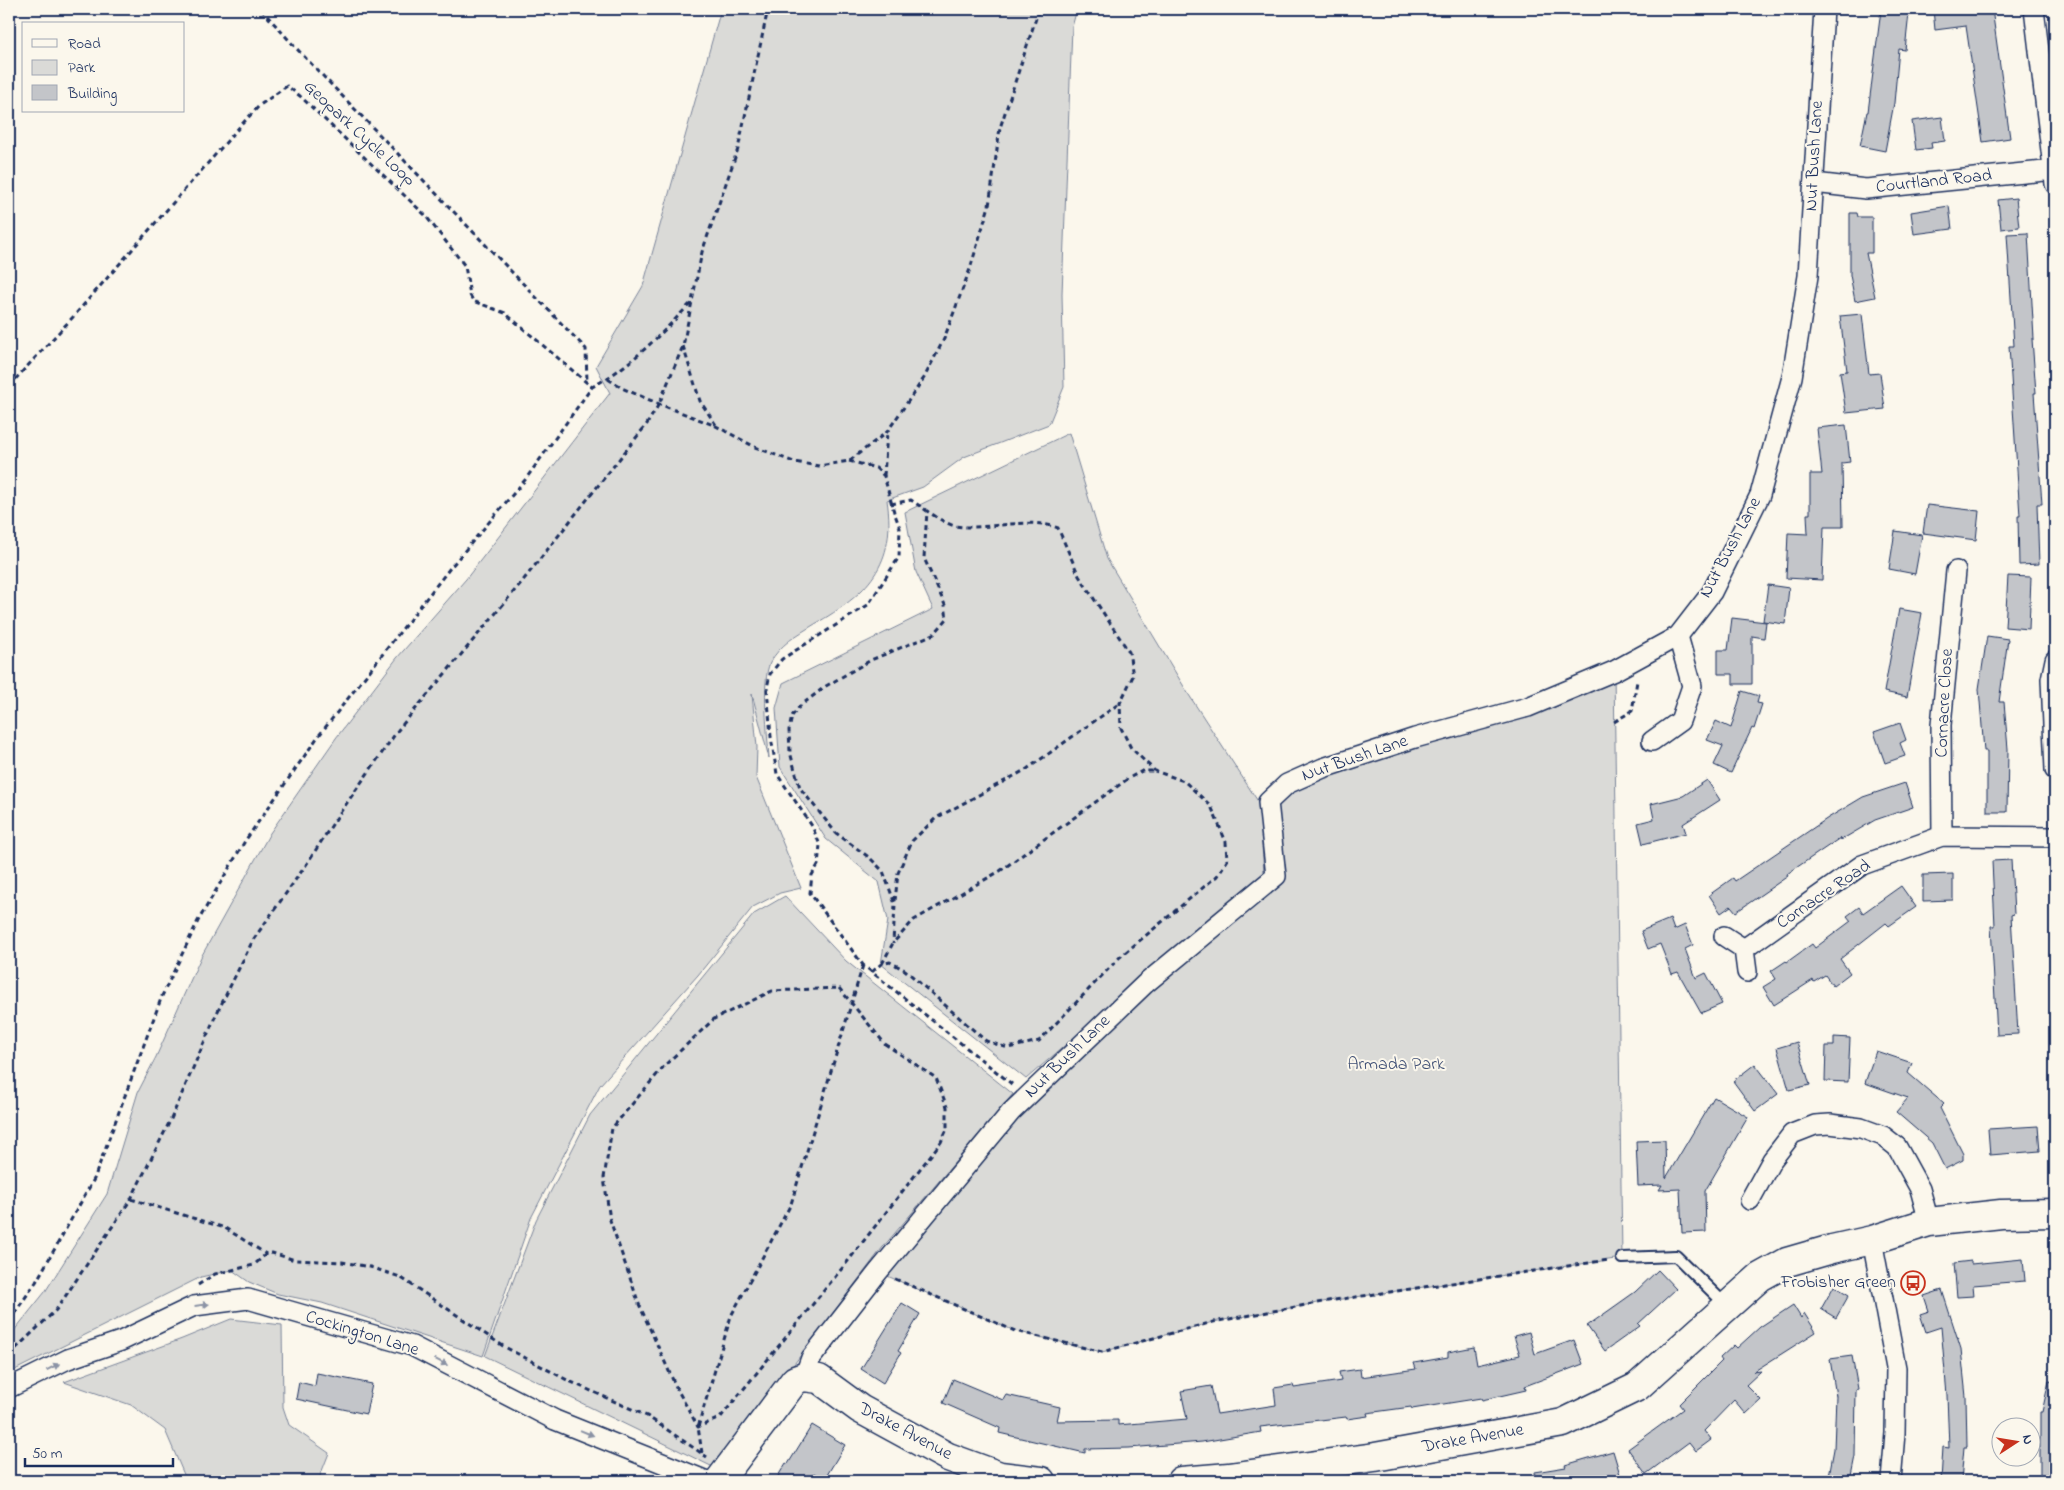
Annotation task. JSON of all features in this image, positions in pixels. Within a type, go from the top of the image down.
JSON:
[{"type":"street","name":"Nut Bush Lane","points":[[711,1476],[794,1380],[804,1377],[811,1358],[878,1272],[1011,1112],[1145,984],[1276,876],[1268,802],[1286,784],[1323,768],[1415,738],[1528,707],[1614,671],[1678,636],[1712,592],[1760,495],[1792,377],[1808,276],[1824,9]]},
{"type":"street","name":"Courtland Road","points":[[1814,183],[1866,189],[2054,177],[2047,41],[2034,9]]},
{"type":"street","name":"Cornacre Close","points":[[1942,836],[1941,725],[1956,571]]},
{"type":"street","points":[[1652,741],[1680,721],[1692,686],[1678,636]]},
{"type":"street","points":[[2055,660],[2052,679],[2055,770]]},
{"type":"street","name":"Cornacre Road","points":[[1744,949],[1862,865],[1942,836],[2055,836]]},
{"type":"street","points":[[1724,936],[1744,949],[1747,972]]},
{"type":"street","points":[[1750,1200],[1772,1160],[1792,1134],[1814,1125],[1830,1124],[1861,1128],[1883,1136],[1897,1147],[1920,1189],[1929,1222]]},
{"type":"street","name":"Drake Avenue","points":[[1181,1481],[1229,1479],[1375,1457],[1563,1423],[1637,1387],[1760,1277],[1786,1262],[1872,1240],[1929,1222],[2001,1214],[2055,1213]]},
{"type":"street","points":[[1872,1240],[1896,1368],[1892,1481]]},
{"type":"street","name":"Cockington Lane","points":[[9,1388],[68,1359],[121,1340],[194,1306],[248,1299],[412,1346],[555,1420],[711,1476]]},
{"type":"street","name":"Drake Avenue","points":[[804,1377],[819,1379],[860,1410],[948,1457],[1000,1476],[1042,1481]]},
{"type":"lane","points":[[1622,1258],[1676,1256],[1727,1307]]},
{"type":"path","name":"Geopark Cycle Loop","points":[[261,9],[310,63],[586,349],[587,382]]},
{"type":"path","points":[[9,1355],[56,1310],[131,1198],[172,1119],[215,1017],[253,940],[398,730],[534,568],[647,424],[659,404],[683,346],[690,303],[702,252],[738,149],[768,9]]},
{"type":"path","points":[[849,461],[887,432],[924,378],[944,339],[970,269],[989,206],[1000,128],[1038,9]]},
{"type":"path","name":"Geopark Cycle Loop","points":[[9,386],[73,317],[254,111],[287,86],[300,96],[425,215],[465,266],[473,301],[504,313],[592,387]]},
{"type":"path","points":[[9,1321],[36,1282],[94,1179],[162,996],[198,921],[245,841],[329,724],[450,568],[525,480],[592,387],[608,378],[648,346],[690,303]]},
{"type":"path","points":[[683,346],[700,401],[716,426]]},
{"type":"path","points":[[608,378],[622,388],[716,426],[755,447],[794,462],[819,466],[849,461],[876,468],[884,476]]},
{"type":"path","points":[[887,432],[884,476],[891,504],[900,528],[899,558],[868,605],[782,659],[770,674],[767,688],[771,737],[777,774],[812,826],[820,844],[818,865],[812,876],[810,893],[863,965],[1027,1096]]},
{"type":"path","points":[[891,504],[911,500],[953,526],[982,527],[1045,523],[1058,528],[1078,576],[1129,652],[1133,676],[1120,702],[1027,770],[936,818],[912,841],[898,873],[893,943]]},
{"type":"path","points":[[895,904],[883,871],[870,858],[836,833],[800,788],[790,752],[789,730],[792,716],[800,706],[826,686],[870,660],[934,634],[947,620],[945,605],[924,558],[928,511]]},
{"type":"path","points":[[1614,722],[1632,711],[1638,677]]},
{"type":"path","points":[[1120,702],[1121,728],[1131,748],[1154,771]]},
{"type":"path","points":[[872,972],[882,964],[893,943],[914,920],[1000,871],[1142,771],[1154,771],[1184,781],[1211,806],[1226,842],[1227,861],[1217,876],[1120,957],[1039,1041],[1008,1048],[986,1041],[905,970],[890,962],[882,964]]},
{"type":"path","points":[[698,1427],[731,1316],[791,1204],[863,965]]},
{"type":"path","points":[[698,1427],[720,1418],[854,1254],[941,1142],[947,1129],[947,1106],[936,1078],[885,1044],[839,988],[772,991],[714,1020],[665,1065],[612,1128],[604,1178],[610,1220],[639,1304],[676,1386],[698,1427],[702,1452]]},
{"type":"path","points":[[131,1198],[225,1228],[266,1254]]},
{"type":"path","points":[[194,1306],[192,1291],[204,1280],[215,1274],[254,1265],[266,1254],[272,1253],[296,1260],[342,1262],[370,1267],[400,1277],[503,1346],[569,1381],[647,1416],[708,1456],[711,1476]]},
{"type":"path","points":[[878,1272],[1015,1331],[1102,1352],[1213,1322],[1328,1300],[1622,1258]]},
{"type":"green space","points":[[721,9],[1077,9],[1072,27],[1062,294],[1064,387],[1049,424],[964,457],[923,487],[887,500],[889,523],[887,543],[882,560],[874,575],[850,601],[795,636],[774,656],[767,671],[765,695],[769,758],[752,694],[757,747],[756,777],[801,888],[780,893],[753,907],[698,975],[600,1085],[531,1218],[483,1356],[322,1303],[278,1294],[249,1282],[232,1270],[201,1277],[9,1373],[9,1337],[45,1292],[107,1194],[138,1092],[156,1057],[201,957],[270,833],[336,738],[397,658],[466,579],[610,393],[596,366],[643,286]]},
{"type":"green space","points":[[1069,433],[1107,559],[1189,695],[1259,803],[1264,874],[1026,1079],[881,964],[888,920],[879,882],[826,839],[780,767],[776,708],[783,683],[933,609],[916,572],[905,512]]},
{"type":"green space","name":"Armada Park","points":[[1614,671],[1622,1258],[1328,1301],[1213,1322],[1102,1352],[1015,1331],[878,1272],[1011,1112],[1276,876],[1268,802],[1287,784]]},
{"type":"green space","points":[[785,896],[846,961],[1013,1094],[883,1247],[715,1468],[485,1356],[536,1220],[590,1115],[754,914]]},
{"type":"green space","points":[[231,1319],[282,1325],[283,1407],[289,1425],[329,1453],[318,1481],[185,1481],[165,1430],[131,1405],[64,1382]]},
{"type":"building","points":[[1933,9],[1992,9],[2010,138],[1983,142],[1966,26],[1935,30]]},
{"type":"building","points":[[1881,10],[1909,13],[1905,50],[1899,49],[1894,103],[1885,151],[1860,146],[1868,112]]},
{"type":"building","points":[[1942,117],[1945,141],[1931,143],[1932,148],[1916,150],[1912,121]]},
{"type":"building","points":[[2016,198],[2019,227],[2001,229],[1998,200]]},
{"type":"building","points":[[1949,206],[1952,229],[1914,234],[1911,212]]},
{"type":"building","points":[[1850,213],[1857,213],[1858,217],[1872,217],[1872,253],[1866,253],[1875,297],[1855,301],[1850,275]]},
{"type":"building","points":[[2028,233],[2034,339],[2032,339],[2036,393],[2034,393],[2042,504],[2037,504],[2039,564],[2019,565],[2018,516],[2020,516],[2009,346],[2014,346],[2007,234]]},
{"type":"building","points":[[1862,314],[1869,374],[1880,373],[1885,409],[1846,413],[1840,372],[1847,371],[1840,316]]},
{"type":"building","points":[[1846,425],[1850,462],[1842,463],[1843,527],[1824,527],[1822,580],[1786,578],[1788,533],[1808,534],[1807,514],[1810,514],[1810,474],[1822,474],[1817,428]]},
{"type":"building","points":[[1927,505],[1979,511],[1976,540],[1923,533]]},
{"type":"building","points":[[1895,531],[1922,535],[1915,574],[1889,569]]},
{"type":"building","points":[[2008,576],[2031,577],[2029,629],[2005,627]]},
{"type":"building","points":[[1768,585],[1789,588],[1785,624],[1763,621]]},
{"type":"building","points":[[1899,609],[1922,613],[1907,697],[1884,692]]},
{"type":"building","points":[[1732,618],[1766,622],[1764,638],[1752,636],[1752,684],[1733,684],[1733,674],[1718,674],[1718,650],[1728,650]]},
{"type":"building","points":[[1987,636],[2008,639],[1999,702],[2004,702],[2008,749],[2007,812],[1987,812],[1987,751],[1984,751],[1979,689]]},
{"type":"building","points":[[1742,691],[1759,696],[1757,703],[1762,704],[1754,729],[1752,728],[1731,773],[1714,765],[1723,746],[1707,740],[1716,721],[1731,728]]},
{"type":"building","points":[[1900,723],[1906,740],[1900,743],[1905,756],[1885,763],[1874,732]]},
{"type":"building","points":[[1707,780],[1720,800],[1683,824],[1686,833],[1643,844],[1638,823],[1654,819],[1651,804],[1683,796]]},
{"type":"building","points":[[1905,783],[1913,807],[1875,820],[1841,840],[1840,838],[1736,912],[1731,906],[1721,913],[1709,895],[1733,878],[1735,881],[1828,818],[1863,797]]},
{"type":"building","points":[[2011,860],[2014,914],[2011,915],[2018,1034],[1997,1035],[1991,926],[1995,926],[1992,861]]},
{"type":"building","points":[[1953,874],[1953,900],[1923,901],[1923,875]]},
{"type":"building","points":[[1901,886],[1916,907],[1889,926],[1886,923],[1840,959],[1850,973],[1833,986],[1825,975],[1814,982],[1813,980],[1774,1005],[1763,987],[1776,979],[1771,971],[1812,944],[1815,948],[1851,921],[1847,916],[1859,907],[1863,913]]},
{"type":"building","points":[[1670,919],[1674,930],[1685,925],[1693,945],[1685,949],[1696,978],[1706,973],[1722,1004],[1701,1013],[1678,972],[1672,974],[1660,944],[1648,949],[1641,931]]},
{"type":"building","points":[[1834,1037],[1850,1038],[1848,1082],[1825,1081],[1826,1046],[1834,1046]]},
{"type":"building","points":[[1797,1042],[1810,1085],[1789,1090],[1777,1048]]},
{"type":"building","points":[[1876,1051],[1912,1063],[1908,1073],[1944,1104],[1940,1108],[1963,1154],[1963,1160],[1945,1169],[1932,1143],[1896,1112],[1908,1098],[1865,1083]]},
{"type":"building","points":[[1755,1064],[1778,1094],[1755,1111],[1733,1081]]},
{"type":"building","points":[[1714,1097],[1748,1117],[1705,1191],[1706,1232],[1682,1233],[1680,1189],[1659,1190],[1662,1185],[1638,1186],[1636,1141],[1665,1140],[1666,1178]]},
{"type":"building","points":[[2038,1126],[2040,1151],[1990,1155],[1988,1129]]},
{"type":"building","points":[[2023,1259],[2025,1281],[1973,1285],[1974,1296],[1957,1297],[1954,1263],[1971,1261],[1971,1264]]},
{"type":"building","points":[[1658,1270],[1676,1289],[1638,1324],[1640,1326],[1605,1351],[1587,1326],[1635,1292]]},
{"type":"building","points":[[1834,1286],[1849,1295],[1836,1318],[1821,1309]]},
{"type":"building","points":[[1942,1290],[1961,1349],[1966,1397],[1967,1447],[1964,1447],[1961,1481],[1941,1481],[1943,1447],[1949,1448],[1947,1395],[1941,1327],[1926,1332],[1920,1314],[1929,1311],[1924,1296]]},
{"type":"building","points":[[902,1303],[920,1314],[898,1351],[901,1353],[883,1383],[861,1369]]},
{"type":"building","points":[[1793,1305],[1801,1318],[1804,1313],[1816,1332],[1753,1372],[1761,1371],[1746,1385],[1761,1400],[1746,1414],[1734,1400],[1704,1431],[1711,1440],[1696,1451],[1689,1442],[1646,1474],[1628,1449],[1683,1409],[1679,1404],[1722,1361],[1720,1358],[1734,1345],[1737,1348],[1760,1327]]},
{"type":"building","points":[[1529,1332],[1535,1354],[1574,1340],[1583,1364],[1525,1386],[1526,1390],[1482,1400],[1481,1398],[1412,1409],[1411,1407],[1367,1413],[1368,1416],[1347,1419],[1346,1417],[1260,1427],[1261,1432],[1202,1442],[1129,1448],[1085,1449],[1085,1453],[999,1433],[1000,1428],[943,1403],[953,1379],[1003,1400],[1006,1395],[1060,1407],[1057,1421],[1118,1420],[1118,1425],[1187,1419],[1181,1391],[1211,1386],[1217,1414],[1276,1405],[1274,1388],[1293,1385],[1294,1388],[1341,1381],[1339,1372],[1360,1369],[1361,1377],[1416,1369],[1414,1363],[1448,1357],[1448,1352],[1474,1347],[1477,1365],[1520,1355],[1514,1336]]},
{"type":"building","points":[[1852,1356],[1858,1389],[1856,1390],[1855,1456],[1850,1481],[1828,1481],[1834,1449],[1836,1396],[1830,1359]]},
{"type":"building","points":[[317,1373],[372,1384],[366,1414],[296,1399],[299,1382],[315,1386]]},
{"type":"building","points":[[2049,1381],[2055,1382],[2055,1481],[2040,1481],[2040,1468],[2042,1468],[2042,1418],[2040,1418],[2040,1412],[2042,1412]]},
{"type":"building","points":[[812,1425],[845,1445],[824,1480],[814,1473],[811,1478],[816,1481],[775,1481],[786,1463],[788,1464]]},
{"type":"building","points":[[1613,1451],[1622,1481],[1536,1481],[1535,1472],[1566,1467],[1565,1465]]},
{"type":"place","name":"Frobisher Green","points":[[1913,1283]]}]
